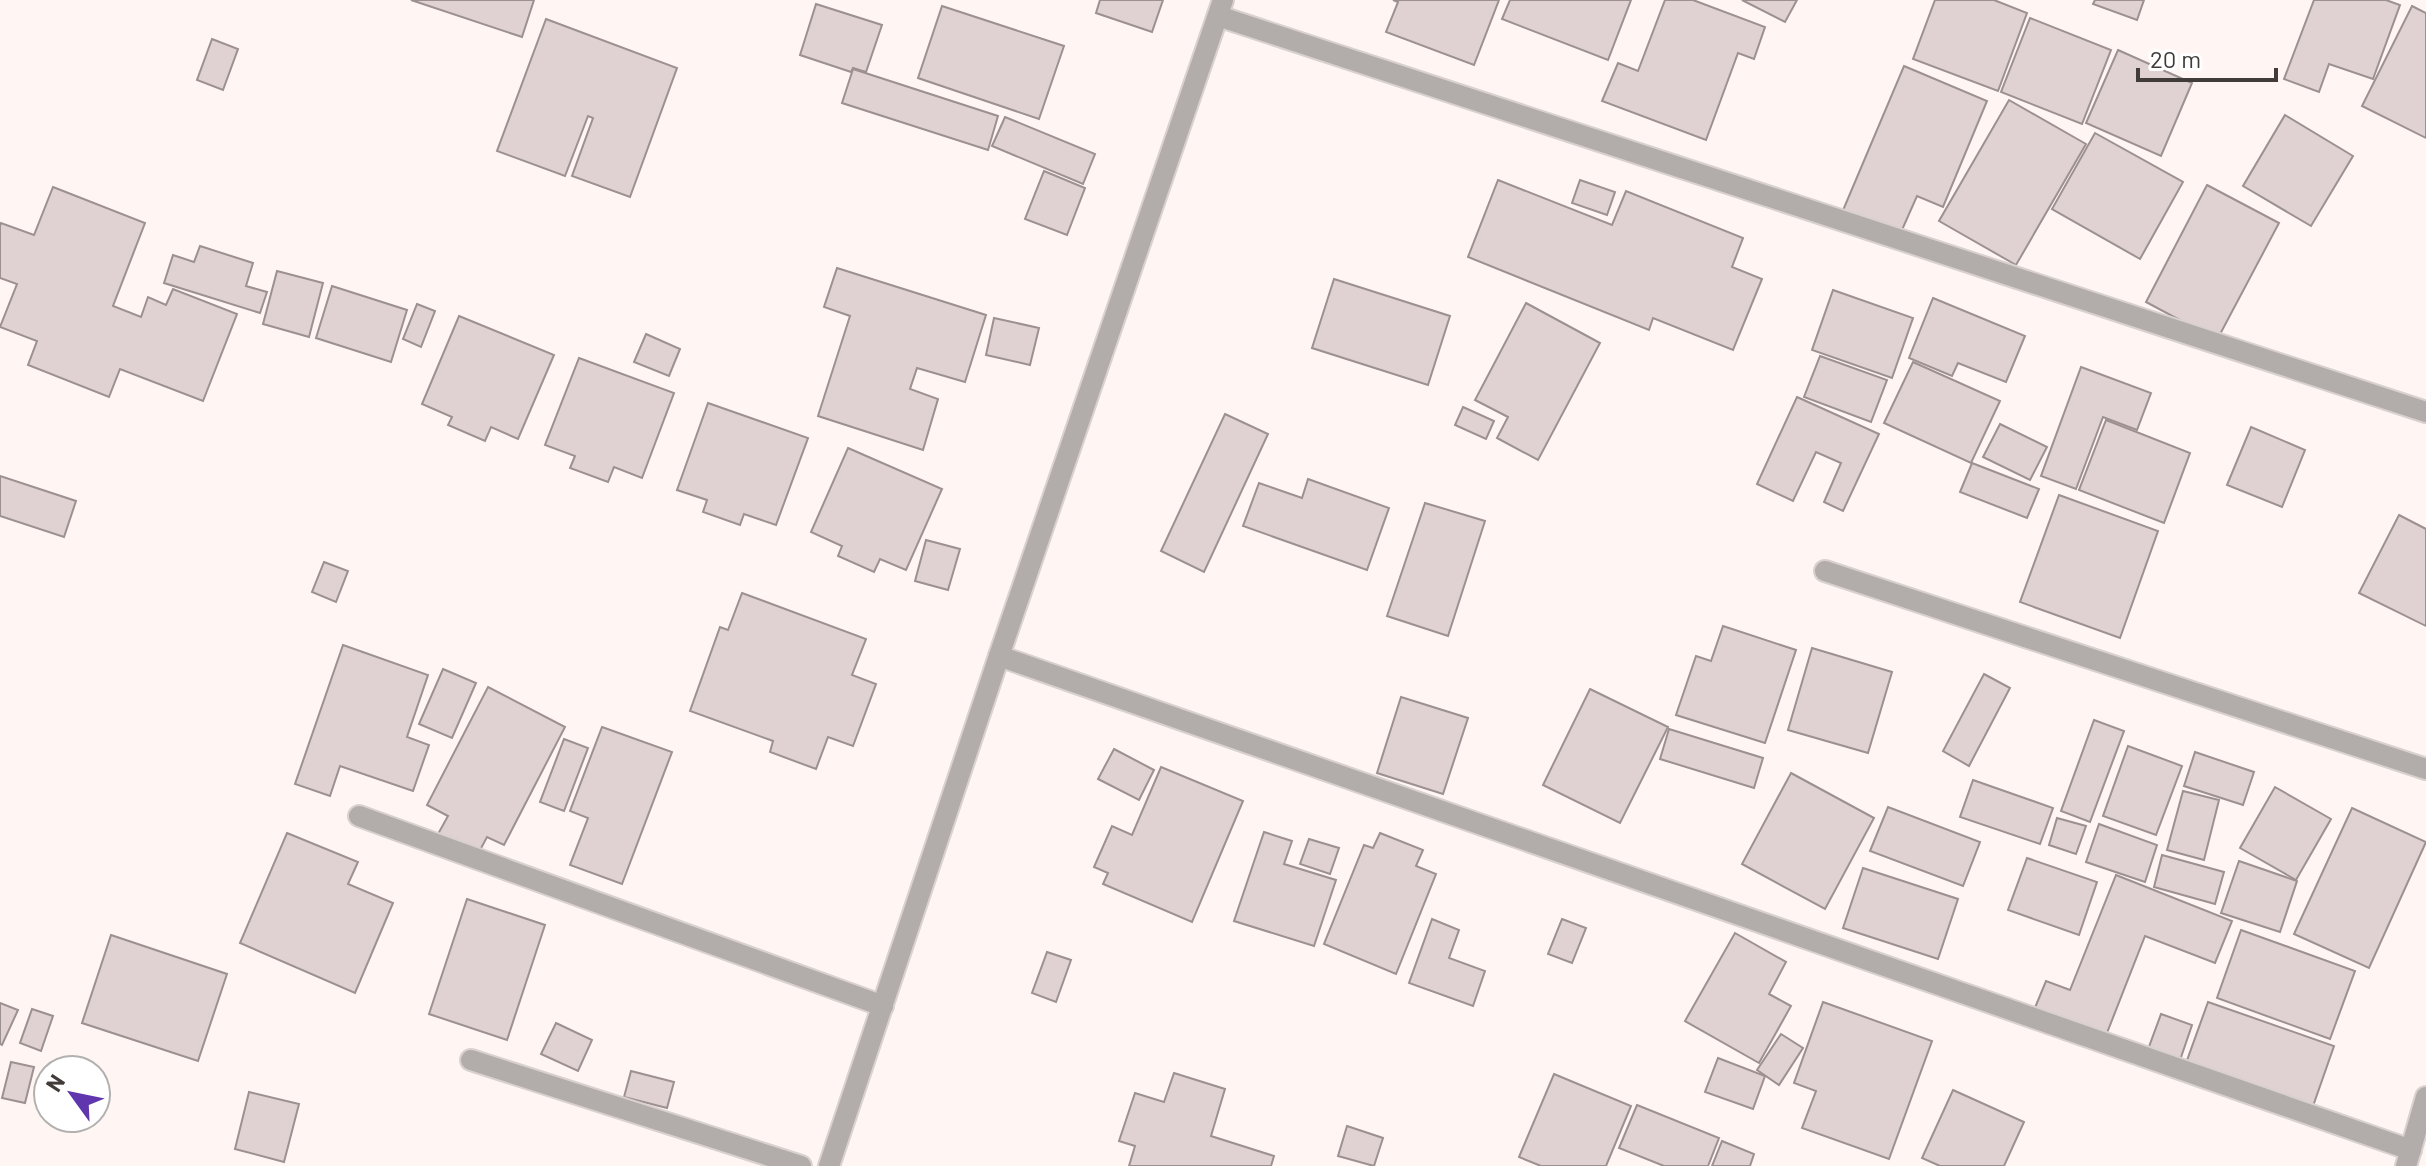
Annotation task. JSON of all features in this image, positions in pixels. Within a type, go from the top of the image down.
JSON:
[{"type":"street","points":[[829,1166],[999,656],[1221,8],[2426,412]]},
{"type":"street","points":[[1825,571],[2426,769]]},
{"type":"street","points":[[999,656],[2408,1158],[2426,1097]]},
{"type":"street","points":[[359,816],[883,1006]]},
{"type":"street","points":[[471,1060],[801,1166]]},
{"type":"building","points":[[411,0],[534,0],[522,37]]},
{"type":"building","points":[[1100,0],[1163,0],[1152,32],[1096,13]]},
{"type":"building","points":[[1393,0],[1499,0],[1474,65],[1386,32],[1398,2]]},
{"type":"building","points":[[1510,0],[1631,0],[1608,60],[1502,19]]},
{"type":"building","points":[[1665,0],[1693,0],[1765,27],[1754,59],[1738,53],[1706,140],[1602,101],[1618,63],[1638,71]]},
{"type":"building","points":[[1742,0],[1797,0],[1785,22]]},
{"type":"building","points":[[1935,0],[1994,0],[2027,13],[1998,91],[1913,59]]},
{"type":"building","points":[[2095,0],[2144,0],[2137,20],[2093,4]]},
{"type":"building","points":[[2314,0],[2386,0],[2400,5],[2373,79],[2329,64],[2319,92],[2284,79]]},
{"type":"building","points":[[816,4],[882,25],[866,72],[853,68],[851,72],[800,55]]},
{"type":"building","points":[[942,6],[1064,46],[1039,119],[918,78]]},
{"type":"building","points":[[2412,6],[2426,13],[2426,138],[2362,106]]},
{"type":"building","points":[[2030,18],[2111,50],[2082,124],[2001,92]]},
{"type":"building","points":[[546,19],[677,68],[630,197],[572,176],[593,118],[588,116],[565,176],[497,151]]},
{"type":"building","points":[[212,39],[238,49],[223,90],[197,80]]},
{"type":"building","points":[[2118,50],[2192,83],[2161,156],[2086,123]]},
{"type":"building","points":[[1904,66],[1987,101],[1943,207],[1917,196],[1898,239],[1841,215]]},
{"type":"building","points":[[853,69],[998,116],[988,150],[842,103]]},
{"type":"building","points":[[2009,100],[2086,144],[2016,265],[1939,221]]},
{"type":"building","points":[[2285,115],[2353,156],[2311,226],[2243,186]]},
{"type":"building","points":[[1005,117],[1095,154],[1083,184],[992,146]]},
{"type":"building","points":[[2095,133],[2183,182],[2140,259],[2052,209]]},
{"type":"building","points":[[1044,171],[1085,188],[1067,235],[1025,219]]},
{"type":"building","points":[[1498,180],[1612,225],[1626,191],[1743,238],[1732,267],[1762,279],[1733,350],[1653,318],[1649,330],[1468,257]]},
{"type":"building","points":[[1580,180],[1615,192],[1607,215],[1572,203]]},
{"type":"building","points":[[2207,185],[2279,223],[2217,340],[2146,302]]},
{"type":"building","points":[[53,187],[145,223],[113,306],[141,317],[148,297],[166,305],[173,289],[237,314],[203,401],[120,369],[109,397],[28,365],[37,341],[0,327],[17,284],[0,278],[1,223],[34,235]]},
{"type":"building","points":[[200,246],[253,263],[246,286],[267,292],[260,313],[164,283],[173,255],[194,262]]},
{"type":"building","points":[[837,268],[986,315],[965,382],[917,368],[910,389],[938,399],[923,450],[818,416],[850,316],[824,307]]},
{"type":"building","points":[[277,271],[323,283],[309,337],[263,324]]},
{"type":"building","points":[[1334,279],[1450,316],[1428,385],[1312,348]]},
{"type":"building","points":[[332,286],[407,310],[391,362],[316,338]]},
{"type":"building","points":[[1833,290],[1913,318],[1892,378],[1812,350]]},
{"type":"building","points":[[1933,298],[2025,336],[2006,382],[1958,363],[1952,376],[1909,358]]},
{"type":"building","points":[[1526,303],[1600,343],[1538,460],[1497,438],[1508,417],[1475,400]]},
{"type":"building","points":[[417,304],[435,311],[421,347],[403,339]]},
{"type":"building","points":[[459,316],[554,355],[518,439],[491,427],[485,441],[448,425],[452,417],[422,404]]},
{"type":"building","points":[[994,318],[1039,328],[1030,365],[986,355]]},
{"type":"building","points":[[646,334],[680,349],[669,376],[634,362]]},
{"type":"building","points":[[1820,356],[1887,380],[1871,422],[1804,397]]},
{"type":"building","points":[[579,358],[674,393],[642,478],[614,467],[608,482],[570,468],[575,456],[545,445]]},
{"type":"building","points":[[1913,362],[2000,401],[1971,463],[1884,423]]},
{"type":"building","points":[[2081,367],[2151,393],[2137,430],[2103,417],[2076,489],[2041,476]]},
{"type":"building","points":[[1797,397],[1879,434],[1843,511],[1824,502],[1841,463],[1816,452],[1793,501],[1757,484]]},
{"type":"building","points":[[708,403],[808,438],[776,525],[744,514],[740,525],[703,512],[707,500],[677,490]]},
{"type":"building","points":[[1463,407],[1494,421],[1486,439],[1455,425]]},
{"type":"building","points":[[1225,414],[1268,434],[1204,572],[1161,551]]},
{"type":"building","points":[[2106,420],[2190,453],[2164,523],[2079,490]]},
{"type":"building","points":[[2000,424],[2047,447],[2030,480],[1983,457]]},
{"type":"building","points":[[2251,427],[2305,450],[2282,507],[2227,485]]},
{"type":"building","points":[[848,448],[942,489],[906,570],[880,559],[874,572],[838,556],[842,546],[811,532]]},
{"type":"building","points":[[1972,463],[2039,489],[2027,518],[1960,492]]},
{"type":"building","points":[[0,476],[76,501],[64,537],[0,516]]},
{"type":"building","points":[[1308,479],[1389,508],[1367,570],[1243,526],[1259,483],[1302,498]]},
{"type":"building","points":[[2059,495],[2158,531],[2120,638],[2020,602]]},
{"type":"building","points":[[1425,503],[1485,521],[1448,636],[1387,616]]},
{"type":"building","points":[[2399,515],[2426,529],[2426,626],[2359,593]]},
{"type":"building","points":[[926,540],[960,549],[948,590],[915,581]]},
{"type":"building","points":[[324,562],[348,571],[336,602],[312,592]]},
{"type":"building","points":[[742,593],[866,639],[852,675],[876,684],[853,746],[828,737],[816,769],[770,752],[773,741],[690,711],[720,627],[728,630]]},
{"type":"building","points":[[1723,626],[1796,650],[1765,743],[1676,715],[1696,656],[1711,661]]},
{"type":"building","points":[[343,645],[428,675],[407,737],[429,745],[413,791],[340,766],[330,796],[295,784]]},
{"type":"building","points":[[1812,648],[1892,672],[1868,753],[1788,730]]},
{"type":"building","points":[[443,669],[476,683],[452,738],[419,724]]},
{"type":"building","points":[[1984,674],[2010,688],[1969,766],[1943,751]]},
{"type":"building","points":[[488,687],[565,727],[504,845],[487,837],[478,854],[438,834],[448,816],[427,805]]},
{"type":"building","points":[[1590,689],[1668,727],[1620,823],[1543,785]]},
{"type":"building","points":[[1401,697],[1468,718],[1443,794],[1377,773]]},
{"type":"building","points":[[2094,720],[2124,731],[2090,822],[2061,811]]},
{"type":"building","points":[[602,727],[672,752],[622,884],[570,865],[588,818],[570,811]]},
{"type":"building","points":[[1669,729],[1763,758],[1754,788],[1660,759]]},
{"type":"building","points":[[564,739],[588,748],[564,811],[540,802]]},
{"type":"building","points":[[2128,746],[2182,766],[2156,835],[2103,816]]},
{"type":"building","points":[[1114,749],[1154,770],[1139,800],[1098,779]]},
{"type":"building","points":[[2195,752],[2254,772],[2243,805],[2184,786]]},
{"type":"building","points":[[1161,767],[1243,801],[1192,922],[1103,884],[1108,873],[1094,867],[1112,826],[1132,835]]},
{"type":"building","points":[[1791,773],[1874,818],[1825,909],[1742,864]]},
{"type":"building","points":[[1973,780],[2053,808],[2040,844],[1960,817]]},
{"type":"building","points":[[2275,787],[2331,819],[2296,880],[2240,848]]},
{"type":"building","points":[[2183,791],[2219,800],[2204,860],[2167,850]]},
{"type":"building","points":[[1888,807],[1980,842],[1963,886],[1870,851]]},
{"type":"building","points":[[2352,808],[2426,842],[2369,968],[2294,934]]},
{"type":"building","points":[[2057,818],[2086,826],[2076,854],[2049,845]]},
{"type":"building","points":[[2099,824],[2157,845],[2145,882],[2086,862]]},
{"type":"building","points":[[1264,832],[1292,841],[1284,864],[1336,880],[1314,946],[1234,921]]},
{"type":"building","points":[[287,833],[358,862],[348,884],[393,903],[355,993],[240,943]]},
{"type":"building","points":[[1380,833],[1423,850],[1416,866],[1436,874],[1396,974],[1324,944],[1364,845],[1373,848]]},
{"type":"building","points":[[1309,839],[1339,848],[1330,874],[1300,864]]},
{"type":"building","points":[[2162,855],[2224,872],[2215,904],[2154,887]]},
{"type":"building","points":[[2027,858],[2097,882],[2079,935],[2008,910]]},
{"type":"building","points":[[2239,861],[2297,881],[2280,932],[2221,913]]},
{"type":"building","points":[[1863,868],[1958,899],[1938,959],[1843,928]]},
{"type":"building","points":[[2116,875],[2232,921],[2215,963],[2145,936],[2105,1038],[2034,1010],[2046,981],[2070,990]]},
{"type":"building","points":[[467,899],[545,925],[507,1040],[429,1014]]},
{"type":"building","points":[[1432,919],[1459,930],[1449,958],[1485,971],[1473,1006],[1409,983]]},
{"type":"building","points":[[1562,919],[1586,928],[1572,963],[1548,954]]},
{"type":"building","points":[[2241,930],[2355,971],[2330,1039],[2217,998]]},
{"type":"building","points":[[1735,933],[1786,962],[1769,994],[1791,1006],[1759,1063],[1685,1021]]},
{"type":"building","points":[[111,935],[227,974],[198,1061],[82,1023]]},
{"type":"building","points":[[1047,952],[1071,960],[1056,1002],[1032,993]]},
{"type":"building","points":[[1823,1002],[1932,1041],[1889,1159],[1802,1128],[1816,1091],[1794,1083]]},
{"type":"building","points":[[2208,1002],[2334,1046],[2312,1109],[2185,1066]]},
{"type":"building","points":[[0,1003],[18,1010],[2,1045],[0,1044]]},
{"type":"building","points":[[32,1009],[53,1016],[41,1051],[20,1043]]},
{"type":"building","points":[[2161,1014],[2192,1025],[2178,1066],[2146,1055]]},
{"type":"building","points":[[556,1023],[592,1040],[578,1071],[541,1054]]},
{"type":"building","points":[[1781,1034],[1803,1048],[1779,1085],[1757,1070]]},
{"type":"building","points":[[1718,1058],[1765,1076],[1753,1109],[1705,1092]]},
{"type":"building","points":[[11,1062],[32,1067],[25,1103],[2,1098]]},
{"type":"building","points":[[631,1071],[674,1082],[667,1108],[624,1097]]},
{"type":"building","points":[[1174,1073],[1225,1089],[1211,1136],[1274,1156],[1271,1166],[1129,1166],[1135,1146],[1119,1141],[1135,1093],[1164,1102]]},
{"type":"building","points":[[1554,1074],[1631,1106],[1606,1166],[1541,1166],[1519,1157]]},
{"type":"building","points":[[1953,1090],[2024,1122],[2004,1166],[1940,1166],[1922,1158]]},
{"type":"building","points":[[249,1092],[299,1104],[284,1162],[235,1149]]},
{"type":"building","points":[[1637,1105],[1719,1138],[1708,1166],[1664,1166],[1619,1148]]},
{"type":"building","points":[[1347,1126],[1383,1138],[1374,1166],[1338,1156]]},
{"type":"building","points":[[1722,1141],[1754,1154],[1750,1166],[1712,1166]]}]
